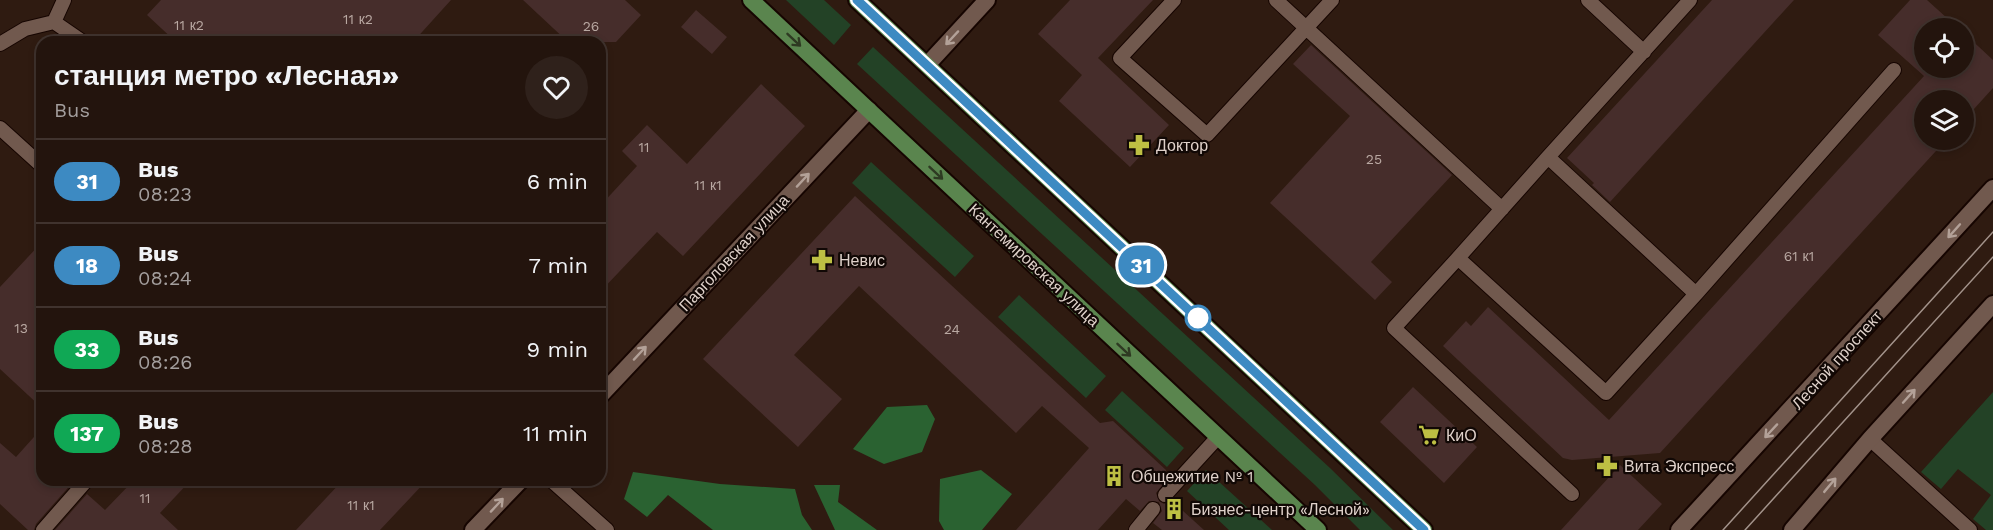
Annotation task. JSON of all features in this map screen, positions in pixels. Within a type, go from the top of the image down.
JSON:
[{"type":"main road","name":"Кантемировская улица","points":[[751,0],[1318,530]]},
{"type":"main road","points":[[857,0],[1424,530]]},
{"type":"main road","points":[[927,65],[987,0]]},
{"type":"main road","name":"Парголовская улица","points":[[606,390],[869,110]]},
{"type":"main road","name":"Лесной проспект","points":[[1679,530],[1993,188]]},
{"type":"main road","points":[[1792,530],[1870,439],[1993,304]]},
{"type":"main road","points":[[473,530],[514,486]]},
{"type":"lane","points":[[54,22],[64,0]]},
{"type":"lane","points":[[1174,0],[1120,58],[1207,135],[1332,0]]},
{"type":"lane","points":[[1276,0],[1502,209]]},
{"type":"lane","points":[[1587,0],[1644,52]]},
{"type":"lane","points":[[1572,494],[1394,328],[1690,0]]},
{"type":"lane","points":[[0,44],[25,29],[54,22],[74,36]]},
{"type":"lane","points":[[1458,258],[1606,393],[1894,70]]},
{"type":"lane","points":[[0,128],[36,161]]},
{"type":"lane","points":[[1548,157],[1696,294]]},
{"type":"lane","points":[[1165,495],[1218,437]]},
{"type":"lane","points":[[1870,439],[1970,530]]},
{"type":"lane","points":[[43,530],[82,486]]},
{"type":"lane","points":[[558,486],[607,530]]},
{"type":"lane","points":[[1136,530],[1153,509]]},
{"type":"green space","points":[[786,0],[824,0],[851,25],[834,45]]},
{"type":"green space","points":[[873,47],[1330,468],[1393,530],[1360,530],[1315,485],[857,64]]},
{"type":"green space","points":[[871,162],[974,256],[955,277],[852,183]]},
{"type":"green space","points":[[1019,295],[1106,376],[1086,398],[998,317]]},
{"type":"green space","points":[[1122,391],[1184,448],[1167,467],[1105,410]]},
{"type":"green space","points":[[1993,392],[1993,530],[1986,530],[1973,519],[1991,495],[1958,469],[1941,489],[1921,472]]},
{"type":"green space","points":[[927,405],[935,419],[922,452],[884,464],[853,449],[887,407]]},
{"type":"green space","points":[[981,470],[1012,494],[982,530],[944,530],[939,521],[940,479]]},
{"type":"green space","points":[[1206,470],[1272,530],[1229,530],[1187,491]]},
{"type":"green space","points":[[633,472],[720,484],[795,489],[802,515],[812,530],[713,530],[668,495],[647,517],[624,499]]},
{"type":"green space","points":[[814,485],[840,485],[838,502],[877,530],[835,530]]},
{"type":"building","points":[[161,0],[451,0],[418,36],[170,36],[147,15]]},
{"type":"building","points":[[523,0],[625,0],[641,15],[616,42],[606,42],[606,36],[562,36]]},
{"type":"building","points":[[1070,0],[1153,0],[1098,58],[1169,125],[1130,167],[1059,101],[1082,75],[1038,34]]},
{"type":"building","points":[[1712,0],[1794,0],[1610,202],[1592,185],[1594,183],[1567,158]]},
{"type":"building","points":[[1910,0],[1927,0],[1947,18],[1914,18],[1914,67],[1878,35]]},
{"type":"building","points":[[696,10],[727,37],[712,54],[681,27]]},
{"type":"building","points":[[1974,42],[1993,60],[1993,88],[1974,109],[1974,90],[1914,90],[1914,150],[1937,150],[1660,453],[1572,460],[1563,458],[1443,346],[1466,321],[1471,326],[1488,307],[1609,420],[1922,78],[1974,78]]},
{"type":"building","points":[[1311,45],[1452,175],[1371,262],[1392,282],[1375,300],[1270,203],[1350,116],[1293,64]]},
{"type":"building","points":[[761,84],[805,126],[683,256],[657,232],[606,286],[606,200],[637,166],[622,151],[647,125],[687,164]]},
{"type":"building","points":[[855,196],[1100,423],[1113,421],[1166,470],[1164,483],[1156,493],[1159,501],[1164,504],[1172,501],[1204,530],[1162,530],[1153,523],[1162,511],[1159,502],[1149,501],[1140,511],[1126,499],[1098,530],[1016,530],[1089,448],[1042,406],[1016,433],[859,286],[794,355],[842,399],[798,447],[703,359]]},
{"type":"building","points":[[36,248],[36,402],[0,369],[0,287]]},
{"type":"building","name":"КиО","points":[[1413,387],[1477,447],[1444,483],[1380,422]]},
{"type":"building","points":[[36,435],[36,486],[70,486],[36,524],[34,530],[28,530],[0,504],[0,443],[16,457]]},
{"type":"building","points":[[1620,465],[1662,504],[1638,530],[1561,530]]},
{"type":"building","points":[[128,486],[185,486],[160,513],[178,530],[55,530],[87,494],[105,510]]},
{"type":"building","points":[[337,486],[421,486],[380,530],[296,530]]},
{"type":"tram line","points":[[1723,530],[1993,232]]},
{"type":"tram line","points":[[1745,530],[1993,257]]},
{"type":"bus line","name":"31","points":[[857,0],[1424,530]]},
{"type":"place","name":"Доктор","points":[[1139,145]]},
{"type":"place","name":"Невис","points":[[822,260]]},
{"type":"place","name":"КиО","points":[[1429,435]]},
{"type":"place","name":"Вита Экспресс","points":[[1607,466]]},
{"type":"place","name":"Общежитие № 1","points":[[1114,476]]},
{"type":"place","name":"Бизнес-центр «Лесной»","points":[[1174,509]]}]
